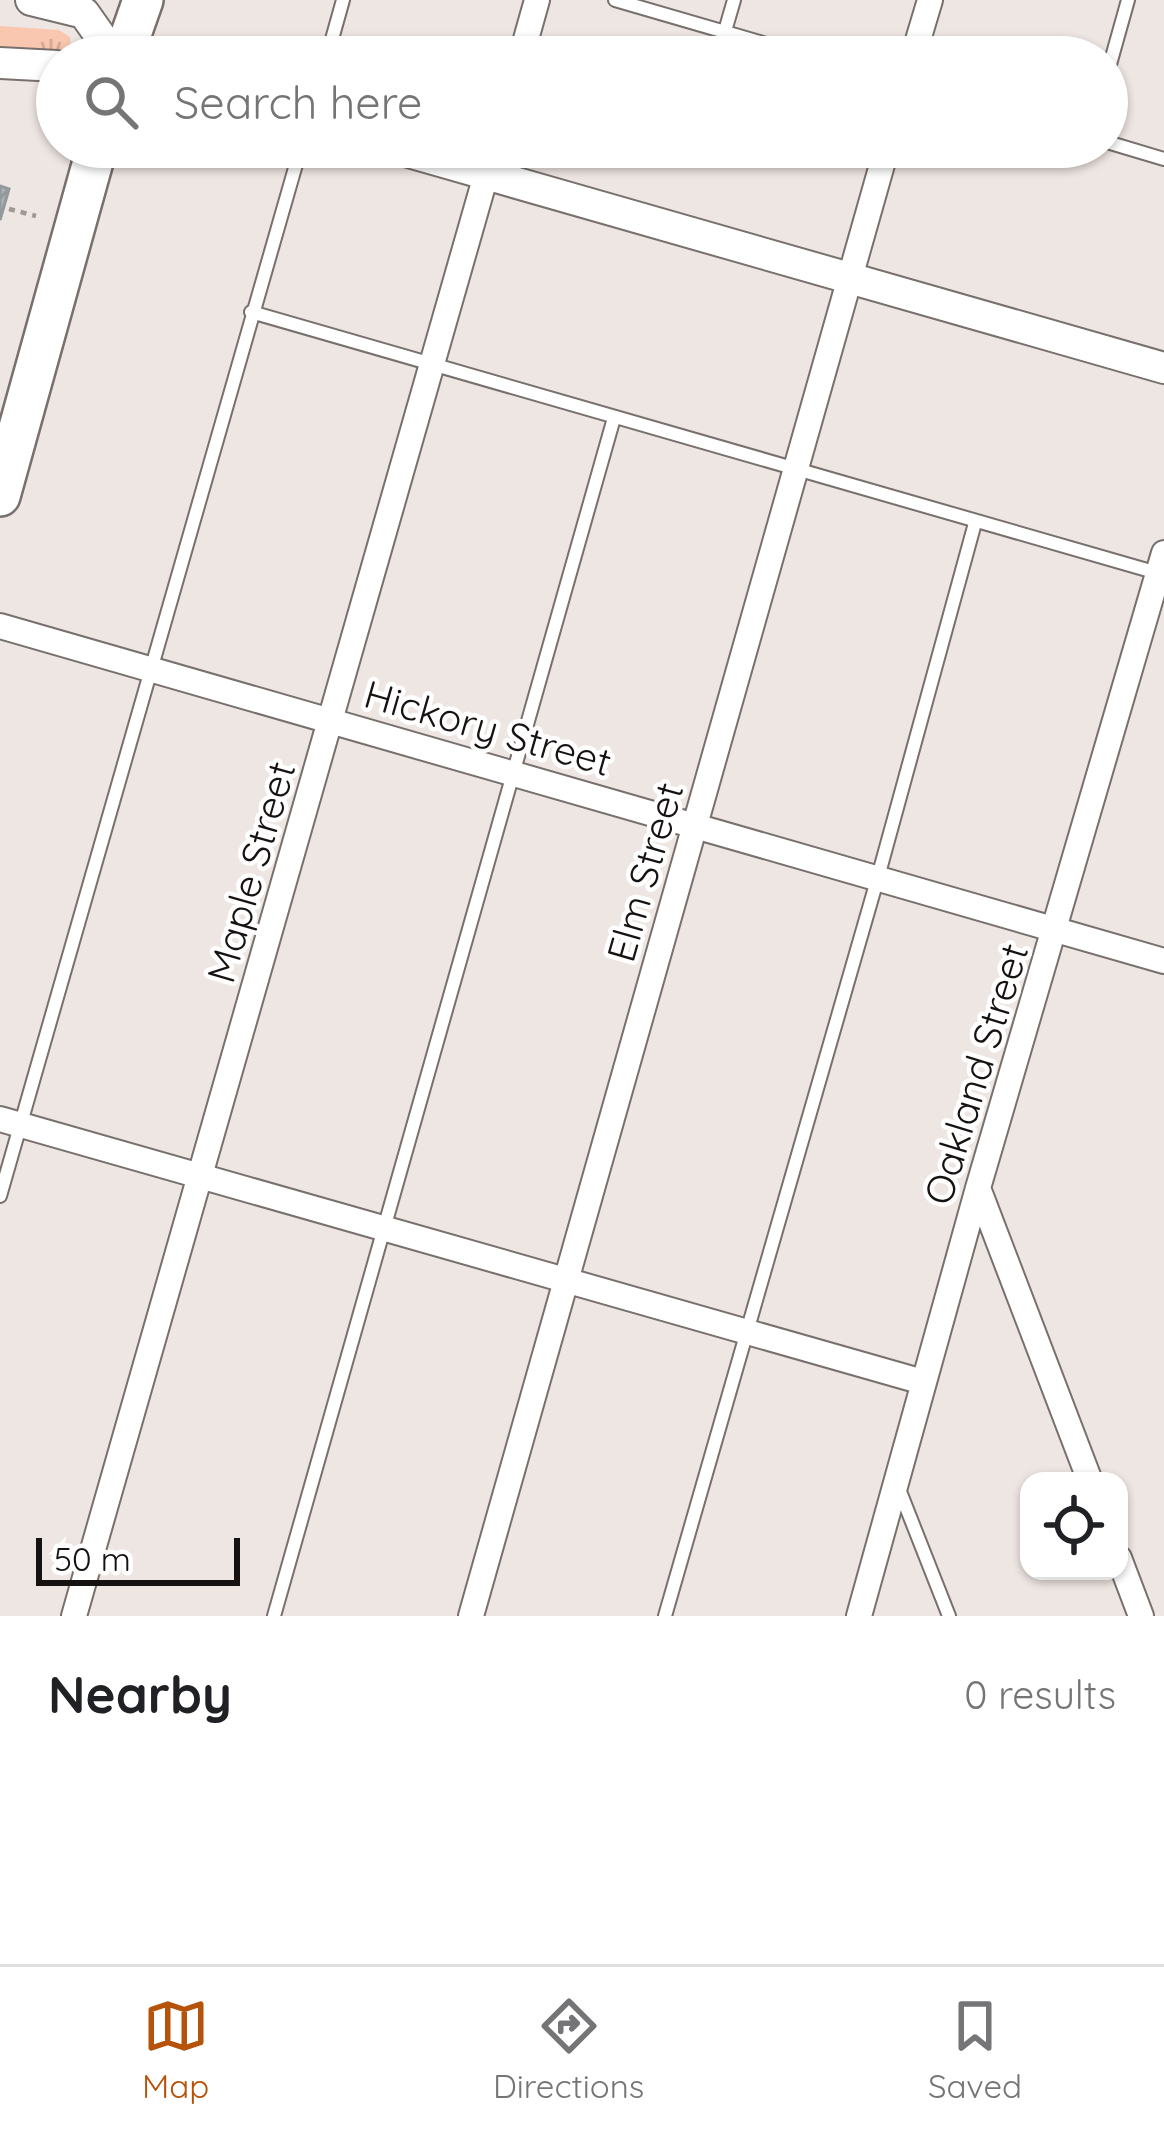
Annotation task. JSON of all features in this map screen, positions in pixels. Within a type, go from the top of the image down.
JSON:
[{"type":"main road","points":[[128,36],[143,0]]},
{"type":"main road","points":[[0,496],[91,168]]},
{"type":"street","points":[[31,0],[84,13],[102,36]]},
{"type":"street","points":[[527,36],[537,0]]},
{"type":"street","points":[[920,36],[930,0]]},
{"type":"street","points":[[0,63],[36,65]]},
{"type":"street","name":"Maple Street","points":[[74,1616],[488,168]]},
{"type":"street","points":[[509,168],[850,276],[1164,368]]},
{"type":"street","name":"Elm Street","points":[[471,1616],[881,168]]},
{"type":"street","name":"Oakland Street","points":[[859,1616],[978,1188],[1162,567]]},
{"type":"street","name":"Hickory Street","points":[[0,626],[1164,962]]},
{"type":"street","points":[[10,1122],[923,1382]]},
{"type":"street","points":[[978,1188],[1087,1472]]},
{"type":"street","points":[[1127,1580],[1141,1616]]},
{"type":"lane","points":[[333,36],[343,0]]},
{"type":"lane","points":[[615,0],[739,36]]},
{"type":"lane","points":[[725,32],[734,0]]},
{"type":"lane","points":[[1118,36],[1128,0]]},
{"type":"lane","points":[[1128,148],[1164,159]]},
{"type":"lane","points":[[0,1196],[10,1122],[296,168]]},
{"type":"lane","points":[[251,312],[975,523],[1162,567]]},
{"type":"lane","points":[[274,1616],[614,418]]},
{"type":"lane","points":[[665,1616],[975,523]]},
{"type":"lane","points":[[898,1486],[949,1616]]},
{"type":"path","points":[[9,209],[36,216]]},
{"type":"green space","points":[[0,26],[59,30],[68,36],[36,36],[36,52],[0,50]]},
{"type":"building","points":[[0,186],[9,189],[0,220]]}]
